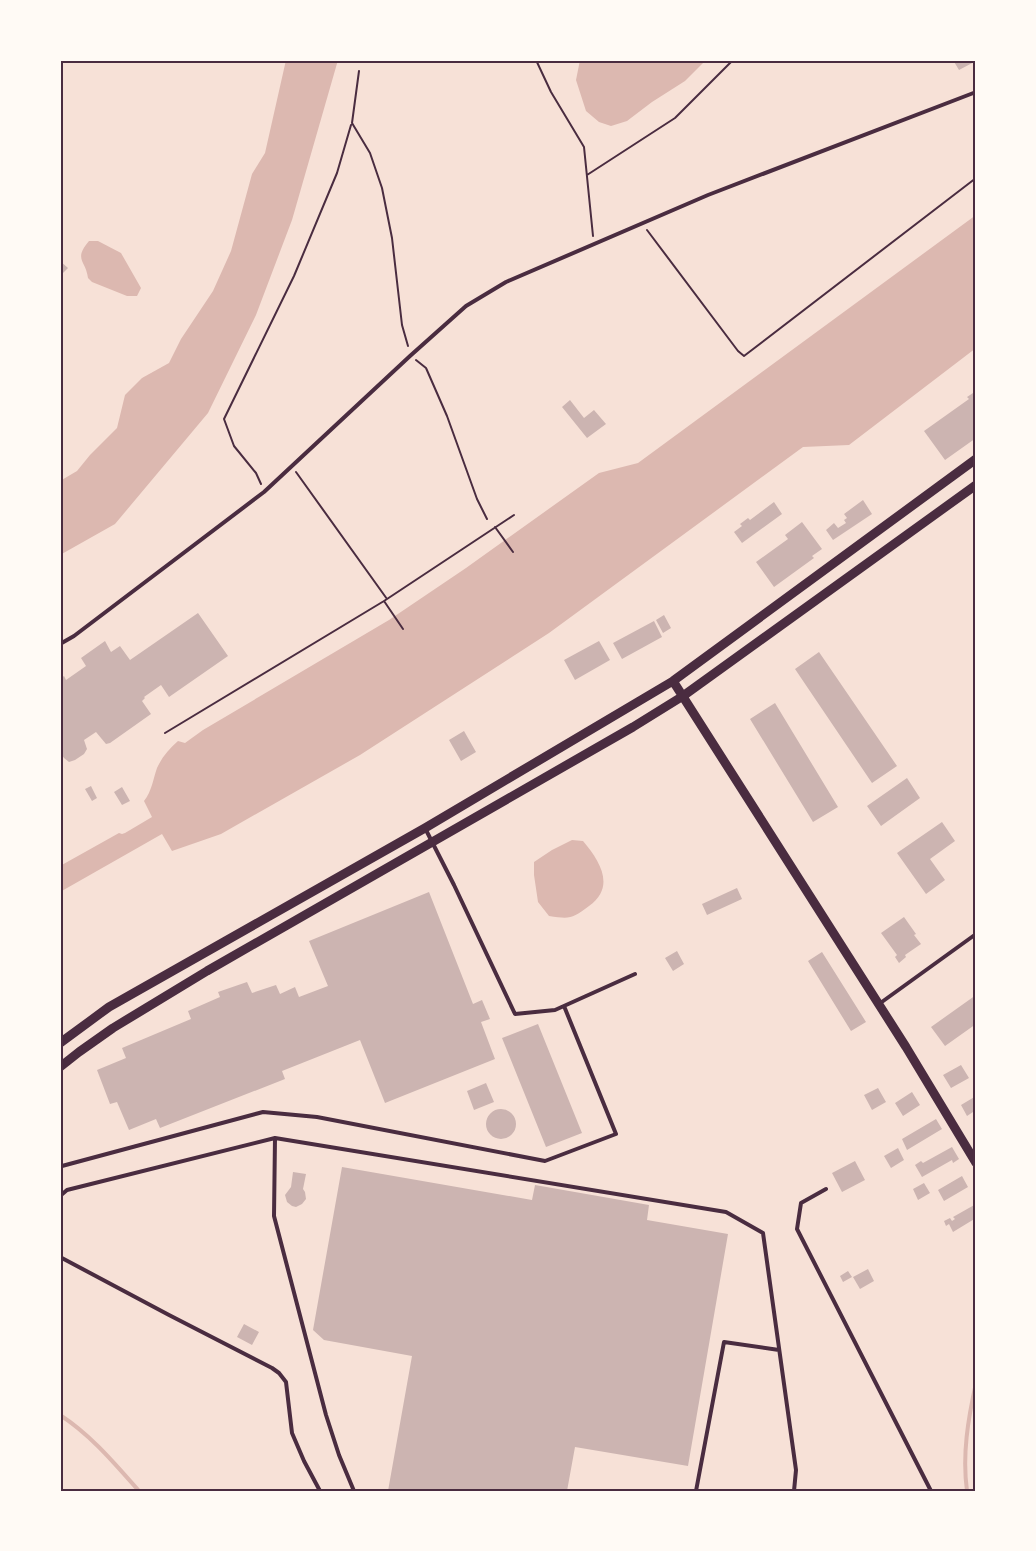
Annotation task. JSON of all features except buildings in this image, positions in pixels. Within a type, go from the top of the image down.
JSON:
[{"type":"street","points":[[79,1052],[62,1039],[109,1007],[425,828],[673,681],[976,460]]},
{"type":"street","points":[[60,1067],[113,1028],[207,971],[633,727],[683,696],[976,484]]},
{"type":"street","points":[[786,599],[796,614]]},
{"type":"street","points":[[673,681],[879,1004],[976,1163]]},
{"type":"lane","points":[[60,644],[74,636],[264,492],[466,306],[506,282],[708,195],[976,92]]},
{"type":"lane","points":[[425,828],[515,1014],[555,1010],[635,974]]},
{"type":"lane","points":[[879,1004],[976,934]]},
{"type":"lane","points":[[62,1166],[263,1112],[317,1117],[545,1161],[616,1134],[564,1006]]},
{"type":"lane","points":[[60,1196],[67,1190],[275,1138],[726,1212],[763,1233],[796,1470],[794,1491]]},
{"type":"lane","points":[[275,1138],[274,1216],[326,1415],[354,1491]]},
{"type":"lane","points":[[826,1189],[801,1203],[797,1229],[931,1491]]},
{"type":"lane","points":[[60,1257],[279,1373],[286,1382],[292,1433],[320,1491]]},
{"type":"lane","points":[[696,1491],[724,1342],[779,1350]]},
{"type":"path","points":[[536,60],[550,92],[584,147],[594,245]]},
{"type":"path","points":[[587,175],[675,118],[733,60]]},
{"type":"path","points":[[264,492],[256,473],[234,446],[224,419],[294,276],[338,173],[352,123],[359,71]]},
{"type":"path","points":[[352,123],[370,153],[382,188],[392,238],[402,325],[410,356],[426,368],[487,519]]},
{"type":"path","points":[[642,223],[744,356],[976,178]]},
{"type":"path","points":[[292,466],[403,629]]},
{"type":"path","points":[[165,733],[385,600],[514,515]]},
{"type":"path","points":[[495,528],[513,552]]},
{"type":"shaded area","points":[[286,60],[338,60],[292,220],[256,315],[208,413],[115,524],[60,555],[60,481],[77,471],[117,428],[125,395],[142,378],[169,363],[181,339],[213,291],[231,251],[252,174],[265,153]]},
{"type":"shaded area","points":[[580,60],[706,60],[685,81],[627,121],[611,126],[599,122],[586,111],[576,80]]},
{"type":"shaded area","points":[[976,215],[976,348],[849,445],[803,447],[549,633],[360,755],[221,834],[172,851],[162,834],[60,892],[60,866],[152,817],[144,801],[151,789],[159,764],[178,741],[185,743],[203,730],[389,620],[599,473],[638,463]]},
{"type":"shaded area","points":[[89,241],[98,241],[121,253],[141,288],[137,296],[127,296],[92,282],[88,278],[81,256]]},
{"type":"shaded area","points":[[572,840],[583,841],[595,857],[602,874],[602,891],[597,899],[574,916],[566,918],[549,916],[538,902],[534,862]]},
{"type":"waterway","points":[[967,1491],[965,1464],[967,1437],[976,1383]]},
{"type":"waterway","points":[[60,1415],[112,1460],[139,1491]]}]
